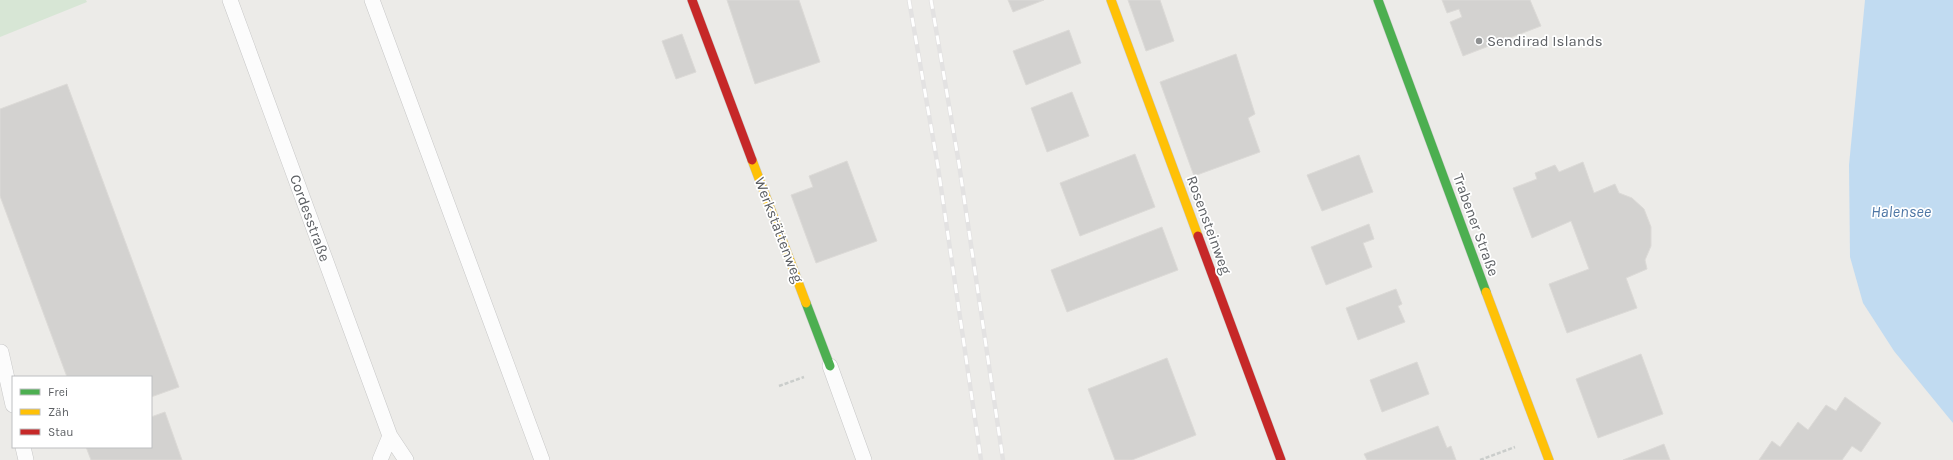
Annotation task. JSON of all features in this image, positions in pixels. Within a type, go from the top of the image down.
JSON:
[{"type":"street","name":"Werkstättenweg","points":[[692,0],[830,366]]},
{"type":"street","name":"Rosensteinweg","points":[[1111,0],[1281,460]]},
{"type":"street","name":"Trabener Straße","points":[[1378,0],[1549,460]]},
{"type":"lane","name":"Cordesstraße","points":[[230,0],[390,436],[406,460]]},
{"type":"lane","points":[[372,0],[542,460]]},
{"type":"lane","points":[[0,351],[12,401]]},
{"type":"lane","name":"Werkstättenweg","points":[[830,366],[864,460]]},
{"type":"lane","points":[[380,460],[390,436]]},
{"type":"lane","points":[[23,448],[26,460]]},
{"type":"path","points":[[779,386],[805,377]]},
{"type":"path","points":[[1480,460],[1516,446]]},
{"type":"green space","points":[[0,0],[86,0],[87,2],[0,37]]},
{"type":"water","name":"Halensee","points":[[1865,0],[1953,0],[1953,423],[1894,351],[1863,303],[1850,257],[1849,165]]},
{"type":"building","points":[[727,0],[799,0],[820,62],[755,84]]},
{"type":"building","points":[[1008,0],[1044,0],[1013,12]]},
{"type":"building","points":[[1128,0],[1160,0],[1174,41],[1146,51]]},
{"type":"building","name":"Sendirad Islands","points":[[1442,0],[1530,0],[1541,26],[1463,56],[1450,22],[1462,17],[1459,9],[1447,13]]},
{"type":"building","points":[[1069,30],[1081,63],[1026,85],[1013,51]]},
{"type":"building","points":[[682,34],[696,72],[676,79],[662,41]]},
{"type":"building","points":[[1236,54],[1255,114],[1248,118],[1260,152],[1194,176],[1160,82]]},
{"type":"building","points":[[67,84],[179,387],[152,397],[152,376],[67,376],[0,196],[0,109]]},
{"type":"building","points":[[1072,92],[1089,136],[1047,152],[1031,108]]},
{"type":"building","points":[[1135,154],[1155,207],[1080,236],[1060,183]]},
{"type":"building","points":[[1359,155],[1373,192],[1322,211],[1307,175]]},
{"type":"building","points":[[847,161],[877,241],[816,263],[791,195],[813,187],[809,176]]},
{"type":"building","points":[[1583,162],[1594,193],[1615,184],[1619,193],[1632,198],[1644,209],[1651,227],[1651,246],[1645,260],[1647,269],[1626,278],[1637,308],[1567,333],[1549,284],[1589,269],[1571,221],[1532,238],[1513,188],[1537,179],[1535,173],[1555,165],[1559,172]]},
{"type":"building","points":[[1369,224],[1374,239],[1363,243],[1372,267],[1326,285],[1311,247]]},
{"type":"building","points":[[1162,227],[1178,270],[1067,312],[1051,270]]},
{"type":"building","points":[[1396,289],[1402,304],[1398,306],[1405,322],[1358,340],[1346,308]]},
{"type":"building","points":[[1641,354],[1663,414],[1598,438],[1576,379]]},
{"type":"building","points":[[1167,358],[1196,435],[1132,460],[1115,460],[1088,389]]},
{"type":"building","points":[[1417,362],[1429,394],[1382,412],[1370,380]]},
{"type":"building","points":[[1845,397],[1881,423],[1861,452],[1852,446],[1842,460],[1759,460],[1772,441],[1780,447],[1798,422],[1808,430],[1826,405],[1836,411]]},
{"type":"building","points":[[165,412],[182,460],[91,460],[86,448],[152,448],[152,417]]},
{"type":"building","points":[[1438,426],[1447,448],[1451,446],[1456,460],[1367,460],[1364,454]]},
{"type":"building","points":[[1664,444],[1670,460],[1623,460]]},
{"type":"railway","points":[[909,0],[938,167],[981,460]]},
{"type":"railway","points":[[931,0],[959,164],[1003,460]]},
{"type":"traffic: fast","points":[[1378,0],[1486,292]]},
{"type":"traffic: fast","points":[[806,303],[830,366]]},
{"type":"traffic: slow","points":[[1111,0],[1198,236]]},
{"type":"traffic: slow","points":[[752,160],[806,303]]},
{"type":"traffic: slow","points":[[1486,292],[1549,460]]},
{"type":"traffic: jam","points":[[692,0],[752,160]]},
{"type":"traffic: jam","points":[[1198,236],[1281,460]]},
{"type":"place","name":"Sendirad Islands","points":[[1479,41]]}]
